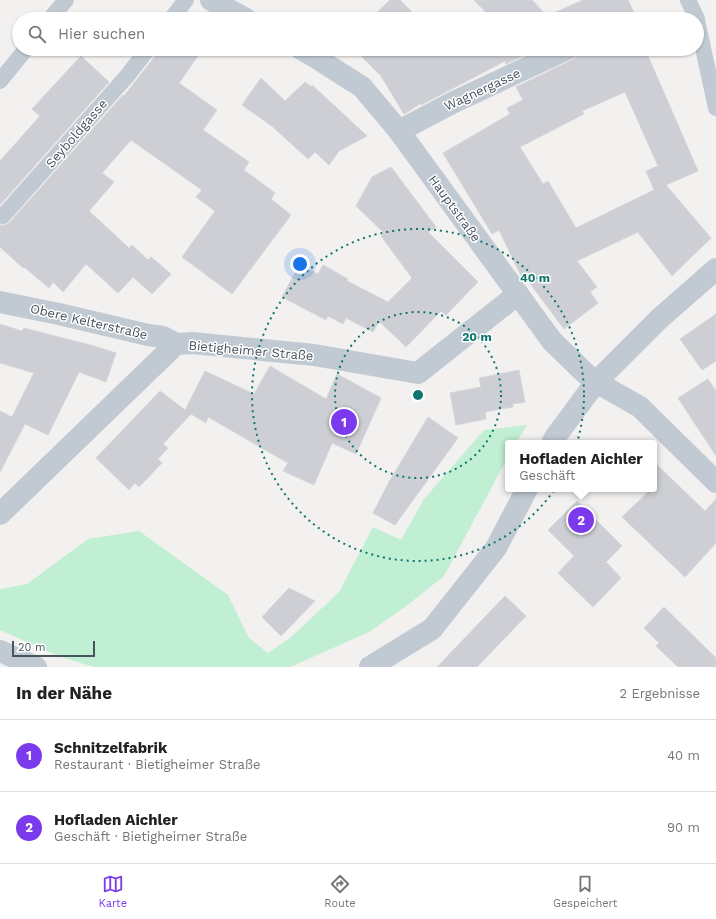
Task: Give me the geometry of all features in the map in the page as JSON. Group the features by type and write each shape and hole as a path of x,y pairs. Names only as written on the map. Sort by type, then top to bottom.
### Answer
{"street":[{"path":"211,0 233,12"},
{"name":"Hauptstraße","path":"313,56 362,87 399,131 552,341 596,382 640,407 716,482"},
{"name":"Wagnergasse","path":"399,131 452,103 552,56"},
{"path":"554,440 596,382 654,324 716,269"},
{"name":"Bietigheimer Straße","path":"0,514 176,344 192,343 314,355 418,373 518,294"},
{"name":"Obere Kelterstraße","path":"0,302 164,338 176,344"},
{"path":"370,667 432,629 496,548 525,492"},
{"path":"0,651 36,667"}],"lane":[{"path":"56,12 66,0"},
{"path":"177,12 186,0"},
{"path":"688,0 694,12"},
{"path":"704,52 716,108"},
{"path":"0,81 20,56"},
{"name":"Seyboldgasse","path":"3,216 127,76 143,56"}],"green space":[{"path":"527,425 518,440 505,440 505,463 444,576 405,607 369,632 290,667 94,667 61,657 0,630 0,588 27,584 88,539 139,531 228,595 249,638 268,653 290,638 339,592 373,527 401,540 424,499 484,430"}],"building":[{"path":"390,0 400,0 412,12 377,12"},
{"path":"474,0 532,0 543,12 485,12"},
{"path":"583,0 628,0 634,12 556,12"},
{"path":"81,56 109,82 0,205 0,161 40,116 32,109"},
{"path":"155,56 198,56 179,83 217,110 203,130 249,162 244,170 275,193 271,199 291,215 232,294 182,257 215,211 196,197 202,190 131,140 102,173 114,182 89,211 129,248 132,245 148,260 151,257 171,274 152,294 133,277 118,293 86,264 63,292 53,282 49,288 24,267 23,268 0,247 0,225 6,225 10,222 123,95 124,96"},
{"path":"361,56 523,56 506,64 505,61 421,105 420,104 404,114 381,76"},
{"path":"577,56 648,56 698,171 666,185 711,238 672,276 638,232 577,261 597,287 590,292 598,303 564,329 525,277 522,278 499,230 492,234 443,153 510,114 507,108 523,100 516,87 572,60","holes":["625,92 658,166 646,171 654,190 576,228 548,181 543,184 520,147 584,114 582,111"]},
{"path":"261,78 285,101 305,82 311,87 312,85 367,136 339,151 329,165 315,152 308,159 273,127 242,105"},
{"path":"391,167 436,227 428,232 478,282 446,315 441,311 406,347 379,321 373,332 346,318 343,324 328,316 326,320 282,297 300,264 318,274 323,265 348,279 347,281 388,302 412,278 381,236 384,233 356,206 372,177"},
{"path":"716,314 716,361 702,370 680,339"},
{"path":"0,324 22,331 24,328 116,353 106,382 79,372 48,435 25,424 0,472 0,411 12,417 34,373 0,363"},
{"path":"270,366 326,399 337,374 381,398 356,454 332,443 314,485 283,471 288,463 208,417 206,423 191,414 163,444 168,448 158,459 162,463 139,487 135,483 129,490 96,458 160,391 185,410 205,371 254,394"},
{"path":"519,370 525,402 513,404 513,407 485,412 486,419 456,425 450,393 481,387 479,378"},
{"path":"708,379 716,391 716,456 678,398"},
{"path":"428,417 458,438 395,525 373,513 389,482"},
{"path":"657,465 705,511 716,499 716,543 685,577 622,517 648,492 657,492"},
{"path":"577,501 622,546 606,562 621,578 593,607 558,573 574,556 548,530"},
{"path":"289,588 315,601 281,636 262,617"},
{"path":"505,596 526,616 477,667 437,667"},
{"path":"664,607 716,658 716,667 678,667 656,646 659,643 644,628"}],"place":[{"name":"Schnitzelfabrik","path":"344,422"},
{"name":"Hofladen Aichler","path":"581,520"}]}
